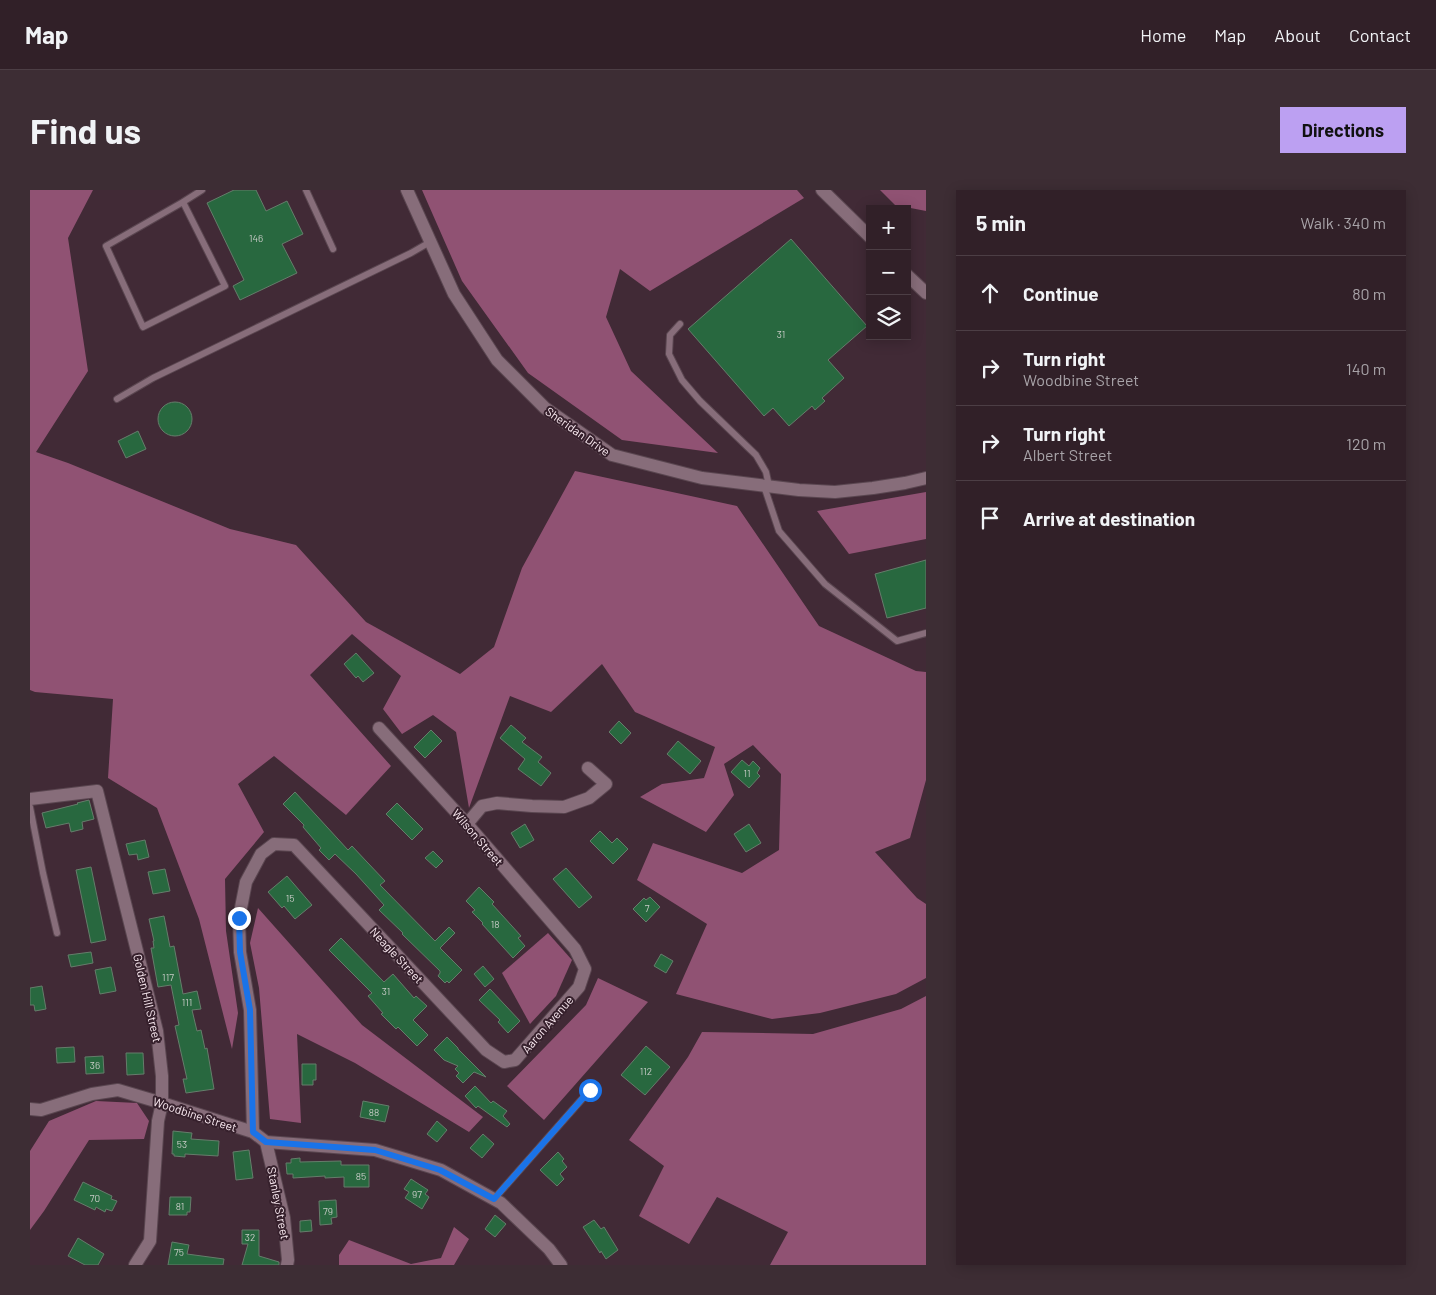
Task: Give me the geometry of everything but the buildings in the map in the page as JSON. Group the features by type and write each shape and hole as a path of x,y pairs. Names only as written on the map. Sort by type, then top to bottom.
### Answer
{"street":[{"name":"Sheridan Drive","path":"406,190 454,294 497,360 545,408 612,455 702,478 799,490 836,492 873,488 926,478"},
{"path":"822,190 866,233"},
{"path":"911,279 926,293"},
{"name":"Wilson Street","path":"379,728 467,824 575,949"},
{"path":"467,824 482,806 497,803 564,807 589,798 606,784 588,768"},
{"name":"Golden Hill Street","path":"30,799 97,790 157,1030 162,1076 162,1103 158,1121 150,1241 135,1265"},
{"name":"Neagle Street","path":"253,1132 250,1010 240,952 239,918 246,882 261,854 274,844 294,845 486,1050 504,1062"},
{"name":"Aaron Avenue","path":"504,1062 515,1060 579,987 585,969 575,949"},
{"name":"Woodbine Street","path":"30,1109 41,1110 92,1094 118,1090 253,1132 266,1142"},
{"path":"266,1142 375,1150 440,1170 501,1203 549,1249 561,1265"},
{"name":"Stanley Street","path":"266,1142 284,1218 287,1265"}],"lane":[{"path":"183,202 224,286 143,327 106,246 202,190"},
{"path":"306,190 333,248"},
{"path":"117,398 430,242"},
{"path":"680,324 670,335 669,354 682,380 700,401 756,455 766,472 766,486 779,531 825,584 897,641 926,634"},
{"path":"30,807 57,933"},
{"path":"494,1199 590,1090"}],"shaded area":[{"path":"30,190 93,190 68,238 88,371 36,452 68,463 230,529 296,545 366,622 460,674 494,647 522,568 575,471 737,506 819,626 916,671 926,672 926,780 910,838 875,852 917,898 926,904 926,978 896,994 820,1013 772,1019 676,994 707,924 637,880 653,843 742,873 779,850 781,774 753,745 724,764 734,795 706,832 640,797 662,784 704,778 715,747 635,712 602,664 551,712 510,696 469,808 456,732 433,715 402,734 383,709 401,676 352,634 310,675 391,766 346,815 274,756 238,784 264,832 225,879 226,931 238,1013 232,1049 199,919 157,808 108,778 113,699 30,690"},
{"path":"422,190 797,190 804,198 650,291 620,269 606,317 631,371 718,453 622,440 528,373 462,281"},
{"path":"880,190 926,190 926,211 911,208 911,205 895,205"},
{"path":"926,492 926,539 849,554 817,511"},
{"path":"258,908 362,1025 483,1117 469,1132 355,1063 297,1034 301,1123 270,1119 259,988 250,943"},
{"path":"548,933 572,960 556,996 530,1024 502,973"},
{"path":"598,978 648,1002 544,1120 507,1086 586,1005"},
{"path":"926,996 926,1265 770,1265 788,1232 717,1197 689,1244 639,1216 664,1166 629,1140 688,1057 702,1032 813,1034 901,1009"},
{"path":"96,1101 137,1103 149,1121 144,1139 89,1140 30,1230 30,1151 49,1121"},
{"path":"454,1227 469,1239 454,1265 339,1265 339,1255 349,1240 411,1264 441,1258"}],"route":[{"path":"239,918 240,952 250,1010 253,1132 266,1142 375,1150 440,1170 494,1199 590,1090"}]}
